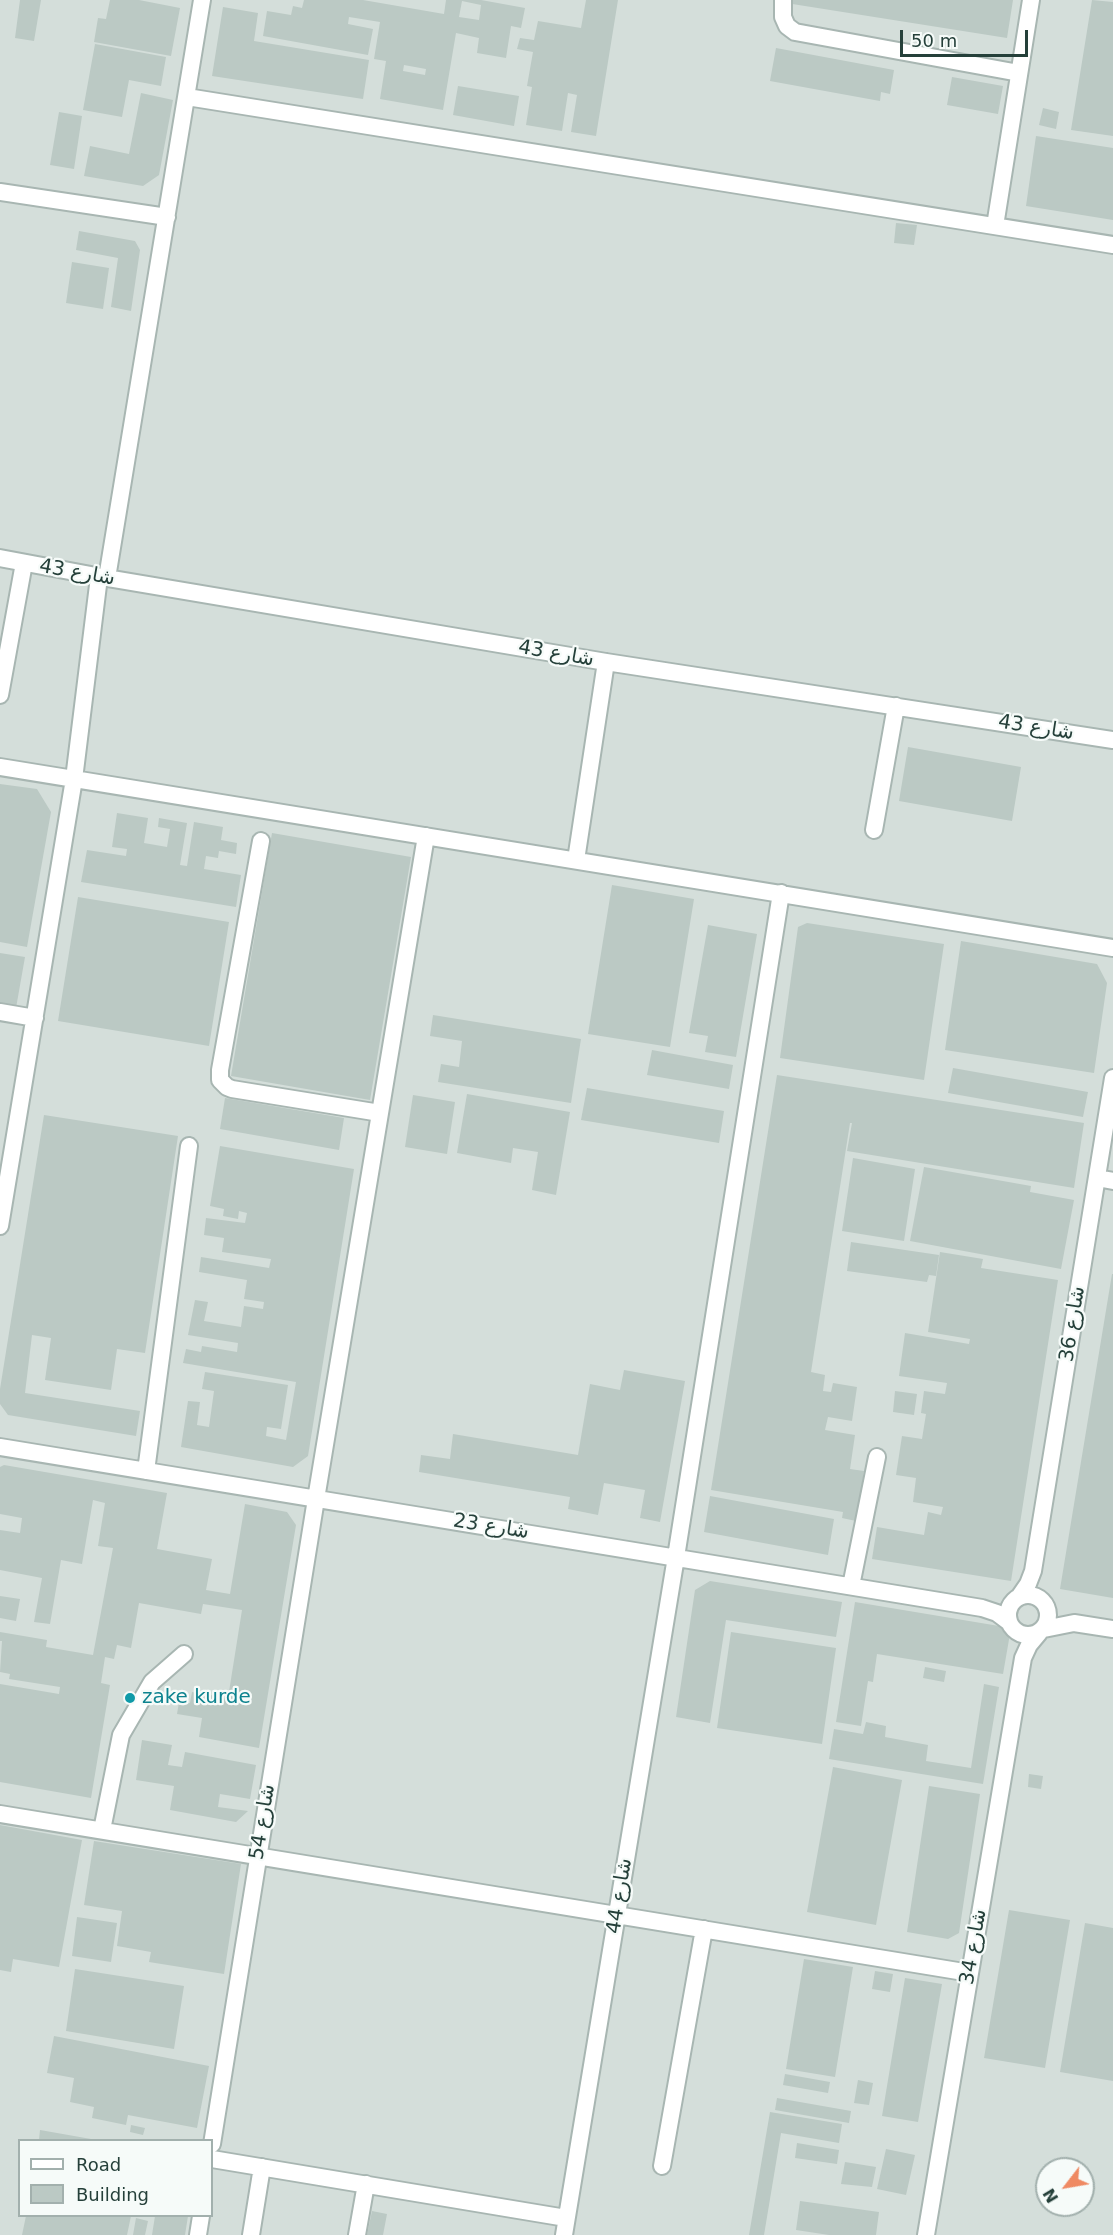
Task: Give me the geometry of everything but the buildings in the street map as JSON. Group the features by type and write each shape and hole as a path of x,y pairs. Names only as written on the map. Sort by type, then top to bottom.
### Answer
{"street":[{"path":"0,1226 74,779 103,578 167,217 202,0"},
{"path":"783,0 783,17 795,32 1019,73"},
{"path":"995,226 1031,0"},
{"path":"187,97 1113,245"},
{"path":"0,192 167,217"},
{"name":"شارع 43","path":"0,558 103,578 606,662 1113,740"},
{"path":"0,695 24,563"},
{"path":"576,860 606,662"},
{"path":"874,830 896,706"},
{"path":"0,767 1113,948"},
{"name":"شارع 54","path":"213,2139 426,836"},
{"path":"261,841 220,1080 232,1089 380,1113"},
{"name":"شارع 44","path":"564,2235 676,1557 781,893"},
{"path":"0,1012 35,1018"},
{"name":"شارع 36","path":"1017,1598 1028,1584 1033,1570 1105,1179 1113,1078"},
{"path":"146,1471 189,1146"},
{"name":"شارع 23","path":"0,1447 982,1608 997,1613 1014,1628"},
{"path":"851,1586 877,1456"},
{"name":"شارع 36","path":"1033,1570 1045,1604"},
{"path":"1074,1623 1032,1595 1017,1598 1008,1611 1014,1628 1032,1635 1074,1623 1113,1629"},
{"name":"شارع 23","path":"982,1608 1017,1598"},
{"path":"1041,1631 1048,1622 1045,1604"},
{"name":"شارع 34","path":"1014,1628 1023,1658"},
{"name":"شارع 34","path":"926,2235 1023,1658 1029,1645 1041,1631"},
{"path":"102,1830 121,1735 152,1682 184,1654"},
{"path":"0,1814 970,1973"},
{"path":"662,2166 704,1929"},
{"path":"213,2158 566,2218"},
{"path":"251,2235 262,2167"},
{"path":"357,2235 366,2184"},
{"path":"198,2235 201,2217"}],"shaded area":[{"path":"0,0 1113,0 1113,2235 0,2235"}],"place":[{"name":"zake kurde","path":"130,1698"}]}
